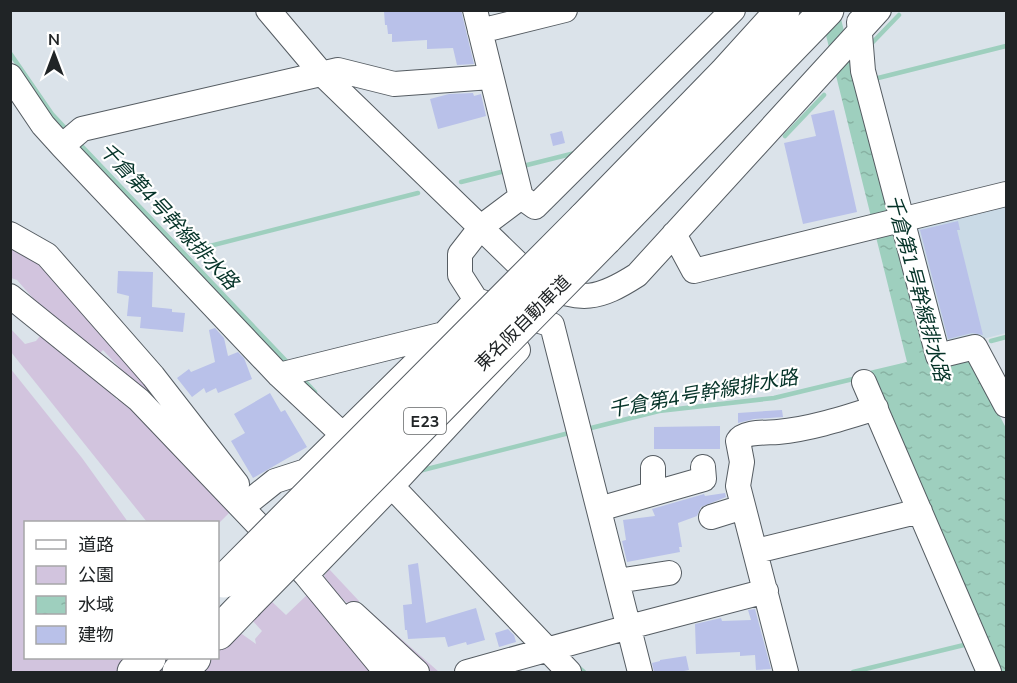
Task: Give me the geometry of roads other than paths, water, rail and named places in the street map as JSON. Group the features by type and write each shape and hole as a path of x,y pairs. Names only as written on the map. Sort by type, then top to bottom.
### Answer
{"highway":[{"name":"東名阪自動車道","path":"219,632 594,229 725,74 783,10"},
{"name":"東名阪自動車道","path":"219,587 819,18"},
{"path":"134,672 147,659"},
{"path":"179,672 192,659"}],"street":[{"path":"268,10 322,74 539,284 560,293 582,297 617,288 637,275 828,66 856,26 879,10"},
{"path":"565,10 477,21 521,197 535,207 733,10"},
{"path":"856,26 863,71 938,356 975,347 1006,405"},
{"path":"69,140 82,129 338,70 394,84 491,77"},
{"path":"10,76 43,125 69,140 290,372 342,434 569,672"},
{"path":"674,234 694,271 1006,194"},
{"path":"521,197 482,227 460,254 460,274 476,300 552,325 640,672"},
{"path":"10,234 47,255 153,376 246,504 386,672"},
{"path":"10,296 139,400 246,504"},
{"path":"246,504 275,481 306,471 476,300"},
{"path":"306,575 392,486 543,322"},
{"path":"290,372 444,334"},
{"path":"864,382 989,672"},
{"path":"786,672 738,486 742,462 738,441 740,438 786,431 876,408"},
{"path":"599,509 704,478 703,467"},
{"path":"653,468 653,493"},
{"path":"711,517 743,507"},
{"path":"756,551 920,511"},
{"path":"617,581 669,573"},
{"path":"306,575 335,597 417,672"},
{"path":"467,672 766,591"}],"water":[{"path":"820,11 839,11 919,330 968,354 1006,428 1006,672 1001,672 869,371 907,362"}],"waterway":[{"path":"872,43 899,15"},
{"path":"874,79 1006,46"},
{"name":"千倉第4号幹線排水路","path":"10,53 52,114 67,130"},
{"path":"785,136 824,95"},
{"name":"千倉第4号幹線排水路","path":"77,141 290,365"},
{"path":"523,166 575,153"},
{"path":"461,182 505,171"},
{"path":"190,251 418,193"},
{"path":"991,341 1006,337"},
{"name":"千倉第4号幹線排水路","path":"302,378 315,392"},
{"name":"千倉第4号幹線排水路","path":"587,429 659,411 774,398 853,379"},
{"name":"千倉第4号幹線排水路","path":"419,471 573,432"},
{"path":"853,672 968,644"},
{"path":"577,666 584,672"}],"water label":[{"name":"千倉第1号幹線排水路","path":"918,288"}]}
